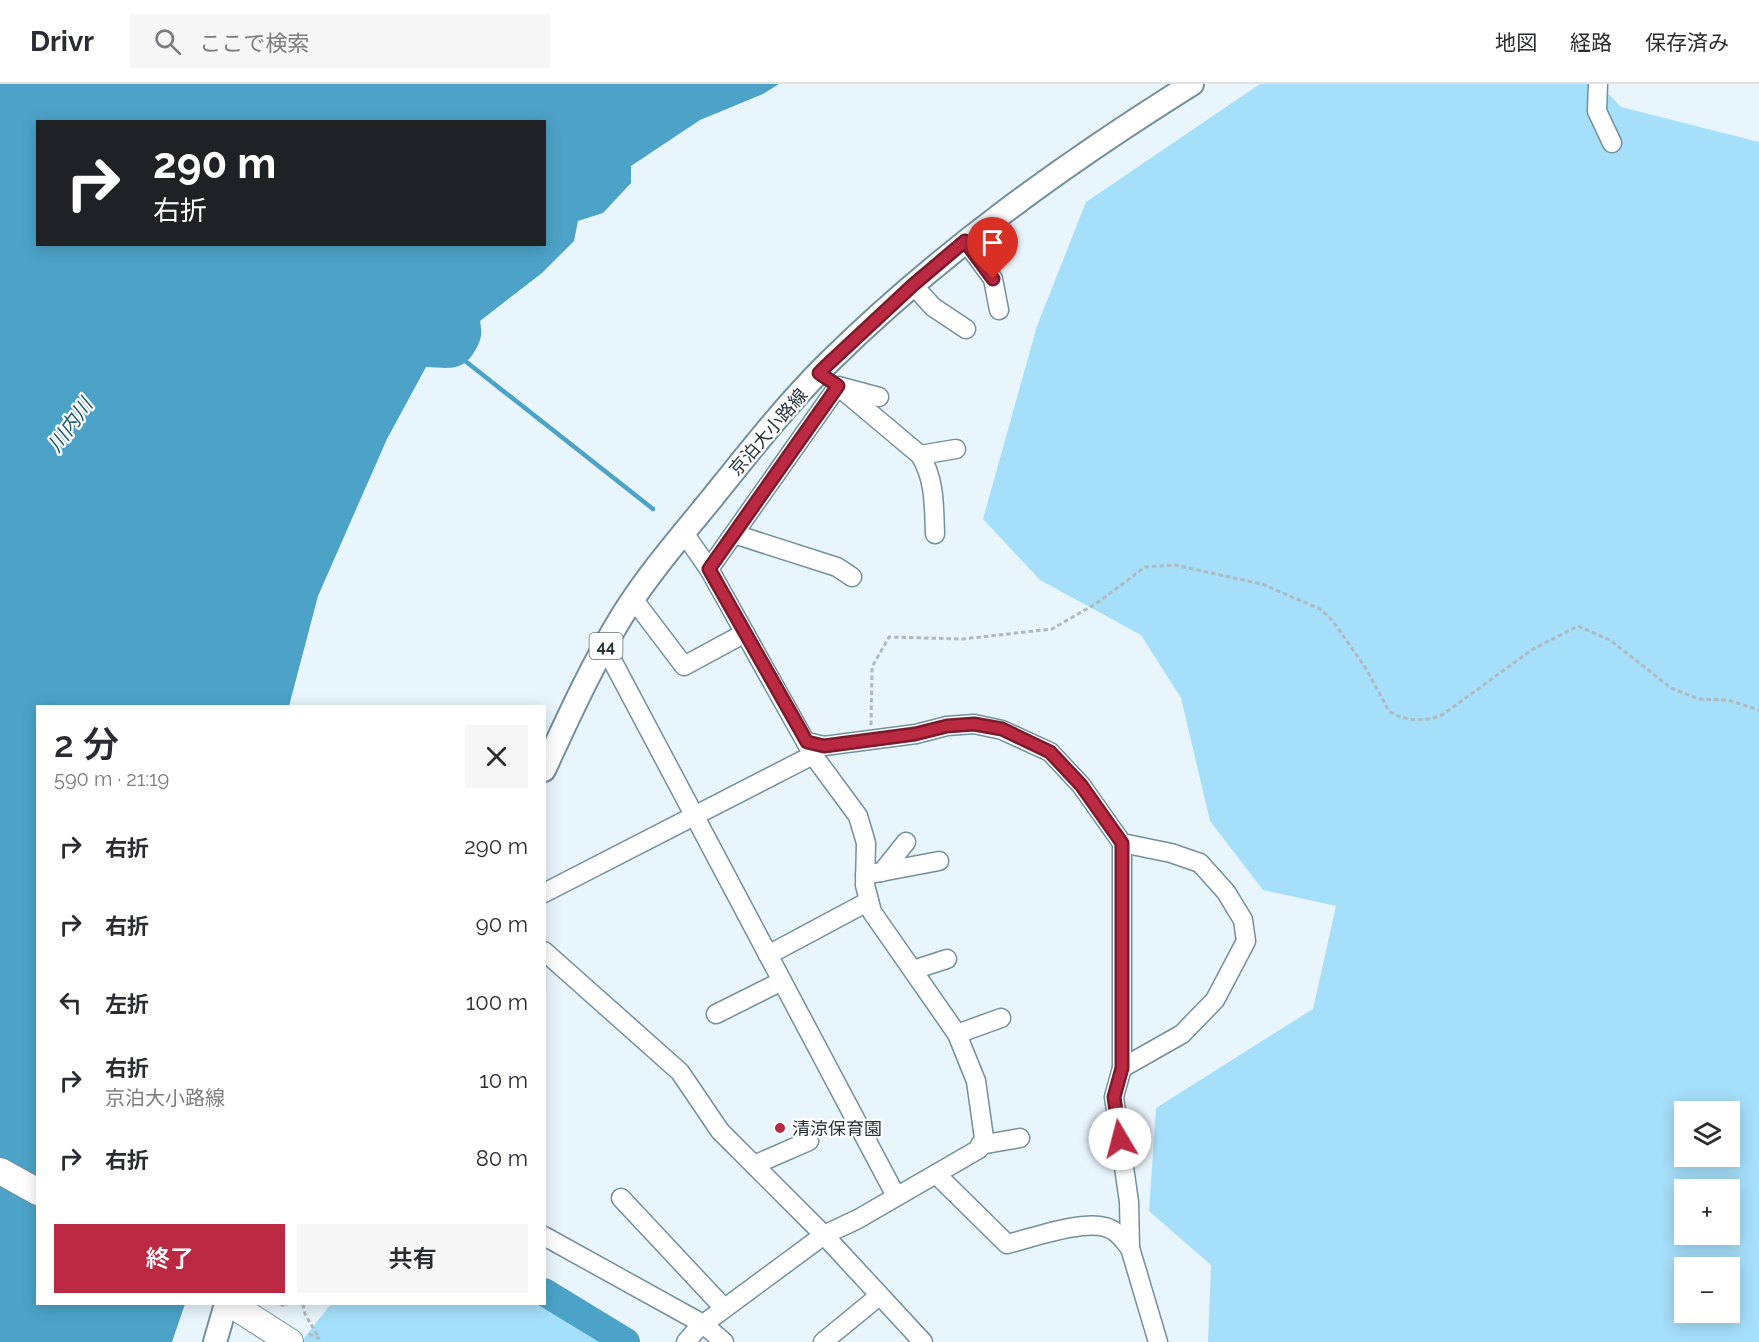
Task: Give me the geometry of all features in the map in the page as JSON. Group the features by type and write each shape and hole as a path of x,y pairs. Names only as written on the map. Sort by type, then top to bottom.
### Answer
{"highway":[{"path":"0,1171 36,1191"},
{"path":"230,1305 290,1342"}],"main road":[{"name":"京泊大小路線","path":"546,767 578,697 634,600 684,532 747,455 819,373 913,285 965,241 1094,145 1192,84"},
{"path":"215,1342 228,1305"}],"street":[{"path":"1598,84 1597,111 1612,143"},
{"path":"965,241 993,279 999,310"},
{"path":"913,285 933,307 966,329"},
{"path":"819,373 838,386 920,455 927,466 933,493 935,534"},
{"path":"838,386 879,397"},
{"path":"709,569 838,386"},
{"path":"920,455 956,449"},
{"path":"684,532 709,569 810,748 858,816 874,874 869,901 872,912 957,1034 976,1082 984,1138 979,1149 824,1234 724,1308 696,1332"},
{"path":"734,534 837,567 852,577"},
{"path":"634,600 684,666 745,633"},
{"path":"605,647 896,1196"},
{"path":"546,892 695,816 810,748 915,734 947,726 974,724 1002,729 1050,752 1081,785 1122,843 1122,1068 1114,1097 1130,1202 1130,1248 1158,1342"},
{"path":"874,874 906,842"},
{"path":"1122,843 1171,853 1200,863 1226,892 1243,920 1246,941 1215,1000 1182,1035 1122,1068"},
{"path":"874,874 939,861"},
{"path":"768,955 869,901"},
{"path":"546,953 680,1072 720,1131 824,1234 923,1342"},
{"path":"913,970 947,959"},
{"path":"716,1014 782,981"},
{"path":"957,1034 1001,1018"},
{"path":"980,1145 1020,1138"},
{"path":"754,1165 809,1141"},
{"path":"936,1174 1007,1244 1090,1225 1106,1227 1116,1232 1130,1248"},
{"path":"621,1198 724,1308"},
{"path":"546,1237 696,1332 724,1342"},
{"path":"823,1342 879,1296"}],"path":[{"path":"871,740 872,667 889,637 900,635 963,639 1052,630 1097,603 1145,567 1175,565 1262,584 1320,609 1332,620 1365,667 1389,711 1414,721 1429,720 1442,715 1533,649 1578,626 1610,640 1671,688 1699,699 1728,700 1759,710"},
{"path":"303,1305 305,1314 320,1339"}],"shaded area":[{"path":"1260,84 1599,84 1621,107 1759,142 1759,1342 1208,1342 1211,1265 1149,1211 1156,1108 1313,1009 1336,906 1263,890 1210,821 1181,698 1141,635 1040,580 983,519 1037,326 1086,202"},
{"path":"546,1302 617,1342 301,1342 330,1305 546,1305"}],"water":[{"name":"川内川","path":"0,84 779,84 763,94 700,120 631,166 631,183 603,213 578,221 574,241 542,273 480,321 479,342 466,362 455,367 426,367 387,439 318,596 289,705 36,705 36,1305 185,1305 172,1342 0,1342"}],"waterway":[{"path":"464,360 653,509"},
{"path":"546,1293 626,1342"}],"place":[{"name":"清涼保育園","path":"780,1128"}],"route":[{"path":"993,279 965,241 913,285 819,373 838,386 709,569 807,742 824,746 915,734 947,726 974,724 1002,729 1050,752 1081,785 1122,843 1122,1068 1114,1097 1120,1139"}]}
